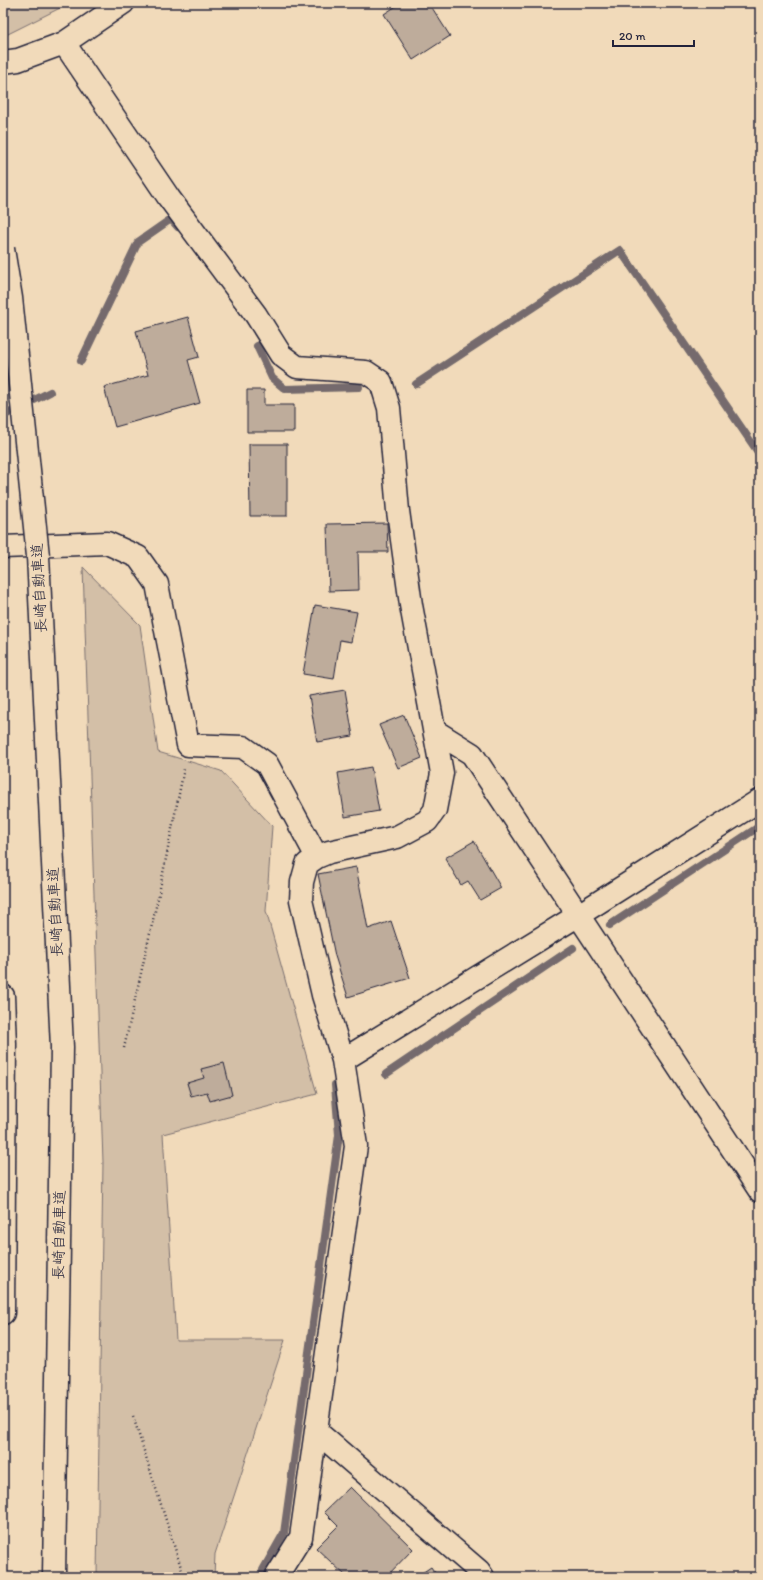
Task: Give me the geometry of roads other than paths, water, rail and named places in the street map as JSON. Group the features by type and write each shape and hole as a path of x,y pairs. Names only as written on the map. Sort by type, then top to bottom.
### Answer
{"main road":[{"path":"3,62 18,60 64,44 123,3"},
{"path":"64,44 170,198 256,315 281,355 297,368 366,372 381,382 389,408 398,511 411,605 442,772 435,810 427,820 397,837 329,852 317,857 307,864 302,882 301,900 323,995 343,1060 356,1146 302,1537 276,1577"},
{"name":"長崎自動車道","path":"3,249 12,306 38,556 62,1047 54,1577"},
{"path":"3,547 106,543 138,557 157,584 188,745 243,747 268,764 317,857"},
{"path":"435,731 472,754 760,1192"},
{"path":"343,1060 578,916 760,800"},
{"path":"3,996 5,1044 3,1312"},
{"path":"316,1431 479,1571 483,1577"}],"waterway":[{"path":"81,361 138,242 171,219 178,227"},
{"path":"416,384 620,250 760,455"},
{"path":"257,346 272,378 285,389 359,387"},
{"path":"3,416 50,392"},
{"path":"610,925 760,826"},
{"path":"386,1074 573,948"},
{"path":"262,1577 263,1570 284,1533 339,1135 335,1085"}]}
